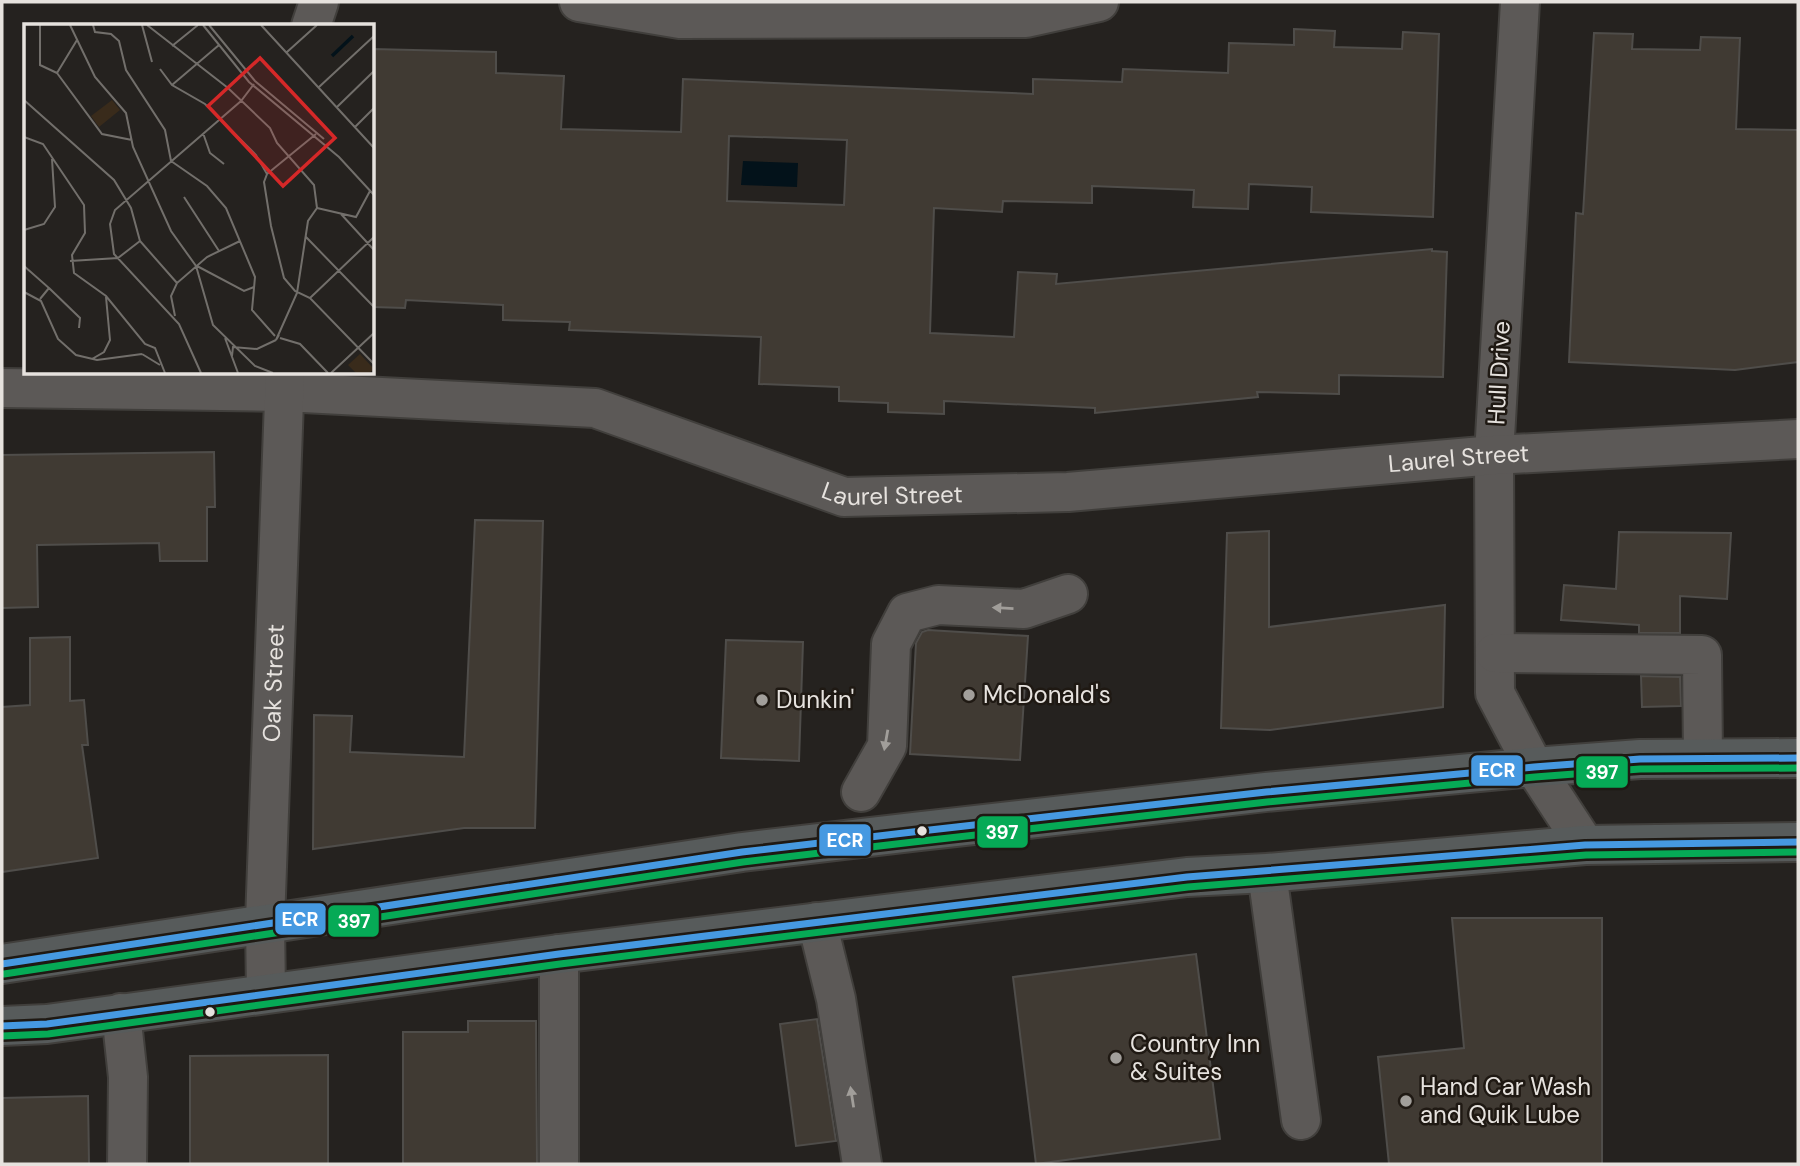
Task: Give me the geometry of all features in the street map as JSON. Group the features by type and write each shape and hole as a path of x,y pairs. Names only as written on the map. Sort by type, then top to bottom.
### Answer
{"main road":[{"path":"2,964 265,922 742,852 1113,808 1534,767 1703,758 1798,758"},
{"path":"2,1027 559,954 1186,877 1267,873 1585,845 1798,842"}],"street":[{"path":"312,24 319,2"},
{"path":"579,2 680,19 1026,18 1099,2"},
{"name":"Hull Drive","path":"1520,2 1494,455 1495,693 1534,767 1585,845"},
{"name":"Laurel Street","path":"2,388 284,382 595,408 844,497 1068,492 1494,455 1798,439"},
{"name":"Oak Street","path":"266,993 265,922 284,382"},
{"path":"861,792 887,746 891,644 907,613 938,605 1024,609 1068,594"},
{"path":"1495,653 1702,655 1703,758"},
{"path":"1267,873 1301,1120"},
{"path":"817,922 836,999 862,1164"},
{"path":"559,954 559,1164"},
{"path":"121,1013 128,1077 127,1164"}],"shaded area":[{"path":"743,161 798,163 797,187 741,185"}],"building":[{"path":"1294,29 1335,31 1334,47 1402,49 1403,32 1439,34 1433,217 1311,212 1312,187 1249,184 1248,209 1193,207 1194,190 1092,186 1092,203 1003,201 1002,212 934,208 930,333 1014,337 1018,272 1057,274 1056,284 1432,249 1447,252 1443,377 1339,375 1339,394 1257,392 1258,397 1095,413 1095,408 944,401 944,414 888,412 888,403 839,401 839,387 759,384 761,337 569,330 570,322 503,320 503,305 406,300 405,308 374,307 374,49 496,52 496,73 564,76 561,129 681,132 683,79 1033,94 1033,79 1122,82 1123,69 1228,73 1229,43 1294,45","holes":["729,136 847,140 844,205 727,201"]},
{"path":"1594,33 1633,34 1632,49 1700,50 1701,37 1740,38 1736,129 1798,130 1798,362 1735,370 1569,362 1576,213 1583,214"},
{"path":"214,452 215,507 207,507 207,561 160,561 159,543 37,545 38,607 2,608 2,455"},
{"path":"475,520 543,521 535,828 464,828 313,849 314,715 352,716 350,752 464,757"},
{"path":"1269,531 1269,627 1445,605 1443,707 1270,730 1221,728 1227,533"},
{"path":"1619,532 1731,533 1727,599 1680,596 1680,633 1639,633 1639,625 1561,620 1564,585 1616,589"},
{"name":"McDonald's","path":"928,630 1028,636 1020,760 910,754 916,643 922,632"},
{"path":"70,637 70,701 84,700 88,745 82,745 98,858 2,872 2,707 30,705 30,638"},
{"name":"Dunkin'","path":"726,640 803,642 799,761 721,758"},
{"path":"1641,676 1680,677 1681,706 1642,707"},
{"path":"1452,918 1602,918 1602,1164 1389,1164 1378,1057 1464,1048"},
{"name":"Country Inn & Suites","path":"1196,954 1220,1139 1036,1164 1013,977"},
{"path":"817,1019 836,1141 796,1146 780,1024"},
{"path":"468,1021 536,1021 537,1164 403,1164 403,1032 468,1032"},
{"path":"328,1055 328,1164 190,1164 190,1056"},
{"path":"88,1096 89,1164 2,1164 2,1098"}],"transit line":[{"name":"ECR","path":"2,964 742,852 921,831 1266,792 1534,767 1640,759 1798,758"},
{"name":"397","path":"4,974 743,862 922,841 1267,802 1535,777 1640,769 1798,768"},
{"name":"ECR","path":"2,1026 47,1024 559,954 1187,877 1585,845 1798,842"},
{"name":"397","path":"2,1036 48,1034 560,964 1188,887 1586,855 1798,852"}],"place":[{"name":"McDonald's","path":"969,695"},
{"name":"Dunkin'","path":"762,700"},
{"name":"Country Inn & Suites","path":"1116,1058"},
{"name":"Hand Car Wash and Quik Lube","path":"1406,1101"}]}
